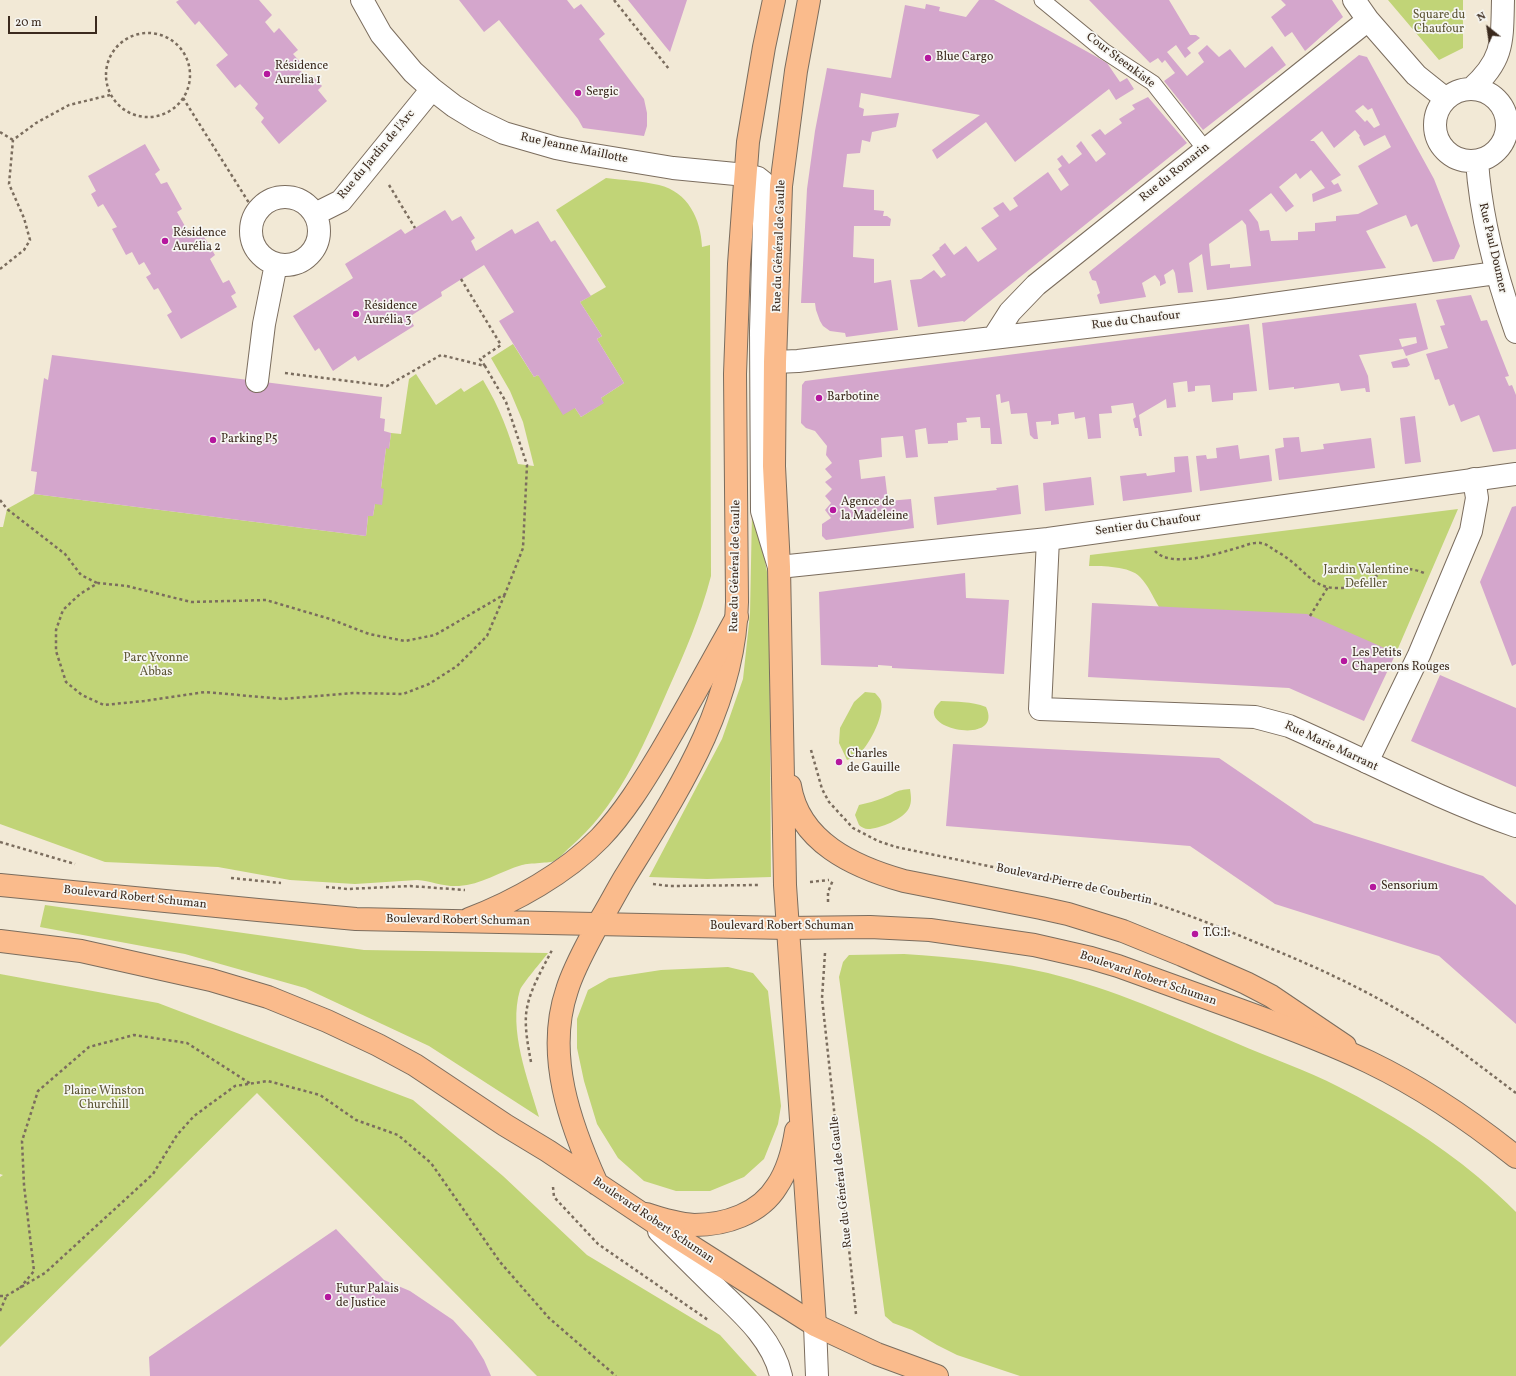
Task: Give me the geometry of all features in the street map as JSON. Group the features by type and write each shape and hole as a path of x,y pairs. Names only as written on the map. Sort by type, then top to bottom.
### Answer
{"main road":[{"name":"Rue du Général de Gaulle","path":"597,1184 581,1149 569,1114 564,1092 560,1063 559,1036 561,1011 567,989 578,962 625,877 676,793 704,739 720,698 735,639 737,617 736,338 739,264 748,142 764,47 774,0"},
{"name":"Rue du Général de Gaulle","path":"800,1104 785,885 779,567 774,466 775,362 781,186 796,71 809,0"},
{"path":"461,922 503,904 546,880 576,859 600,838 630,801 644,779 677,724 737,617"},
{"path":"783,747 790,789 794,804 800,817 818,838 832,850 849,861 883,875 904,881 1011,901 1068,914 1123,931 1246,983 1295,1012 1370,1062"},
{"name":"Boulevard Robert Schuman","path":"0,885 356,919 787,928 870,927 930,930 1063,951 1118,966 1301,1032 1370,1062 1437,1102 1491,1138 1516,1157"},
{"name":"Boulevard Robert Schuman","path":"0,941 81,951 211,980 268,997 327,1021 378,1045 415,1065 688,1245 815,1325"},
{"path":"641,1213 669,1221 694,1225 709,1224 739,1217 749,1213 761,1205 777,1187 789,1160 793,1147 800,1104"},
{"path":"800,1104 815,1325 859,1347 937,1376"}],"street":[{"name":"Rue Jeanne Maillotte","path":"362,0 381,34 413,72 432,90 477,120 504,133 556,148 673,168 746,175"},
{"path":"1354,0 1368,20 1416,75 1446,99"},
{"path":"1471,89 1487,74 1498,56 1502,31 1503,0"},
{"name":"Rue du Romarin","path":"994,337 1010,312 1027,293 1368,20"},
{"path":"1471,89 1486,92 1499,101 1506,115 1510,141 1484,159 1477,161 1460,160 1452,156 1438,141 1435,129 1435,121 1441,105 1446,99 1454,93 1471,89"},
{"name":"Rue du Jardin de l'Arc","path":"315,214 341,200 432,90"},
{"name":"Rue Paul Doumer","path":"1477,161 1478,185 1484,225 1496,273 1516,332"},
{"name":"Rue du Général de Gaulle","path":"746,175 758,178 765,188 761,331 762,510 779,567"},
{"path":"288,197 299,200 309,206 315,214 319,225 319,237 316,248 308,257 299,263 287,266 266,260 258,252 252,242 252,220 266,202 277,198 288,197"},
{"path":"257,376 264,324 276,264"},
{"name":"Rue du Chaufour","path":"775,362 798,361 1230,310 1496,273"},
{"name":"Sentier du Chaufour","path":"779,567 1048,539 1516,474"},
{"path":"1367,762 1419,656 1471,531 1477,498 1474,479"},
{"name":"Rue Marie Marrant","path":"1048,539 1040,709 1254,717 1289,726 1438,794 1516,826"},
{"path":"641,1213 753,1325 771,1350 782,1376"},
{"path":"815,1325 817,1376"}],"lane":[{"name":"Cour Steenkiste","path":"1042,0 1104,51 1153,83 1206,149"}],"path":[{"path":"614,0 669,69"},
{"path":"145,33 159,34 172,40 182,50 188,62 190,76 188,90 183,98 170,112 157,117 143,118 130,114 118,106 110,95 106,81 106,68 111,54 120,44 132,36 145,33"},
{"path":"0,269 24,250 30,240 24,218 9,184 13,140 36,123 69,105 110,95"},
{"path":"183,98 256,214"},
{"path":"0,132 13,140"},
{"path":"374,160 415,228"},
{"path":"98,583 80,594 64,610 56,630 56,651 66,682 82,695 104,705 205,692 283,699 353,694 403,694 429,684 457,666 487,636 523,548 527,465 506,402 480,359 501,345 461,279"},
{"path":"257,376 387,386 441,355 485,366"},
{"path":"0,500 7,509 65,554 81,575 98,583 127,586 191,602 266,600 330,619 369,634 405,641 434,635 505,594"},
{"path":"1133,527 1159,555 1178,560 1216,554 1254,543 1267,544 1287,558 1305,575 1315,582 1328,587 1353,587 1386,571 1403,568 1450,582"},
{"path":"1310,616 1328,587"},
{"name":"Boulevard Pierre de Coubertin","path":"853,828 878,841 896,847 1124,894 1182,912 1320,969 1361,990 1420,1023 1470,1058 1516,1094"},
{"path":"0,842 79,865"},
{"path":"625,877 649,884 669,886 785,885 834,880"},
{"path":"223,878 284,884"},
{"path":"319,887 348,888 410,886 467,890"},
{"name":"Rue du Général de Gaulle","path":"822,989 859,1347"},
{"path":"16,1291 34,1271 24,1185 22,1141 38,1091 89,1047 134,1035 187,1043 250,1084"},
{"path":"0,1296 6,1296 16,1291 45,1273 153,1174 177,1135 194,1116 235,1086 268,1081 320,1095 356,1120 398,1135 431,1163 500,1262 549,1318 616,1376"},
{"path":"0,1311 6,1296"}],"green space":[{"name":"Square du Chaufour","path":"1388,0 1463,0 1463,48 1439,60"},
{"name":"Parc Yvonne Abbas","path":"606,178 659,185 678,194 685,200 696,217 702,247 710,245 711,576 697,621 686,649 638,756 601,815 585,833 554,861 522,865 475,883 453,886 417,880 355,884 290,880 218,867 105,862 0,824 0,527 3,527 7,509 34,494 366,536 368,516 373,516 375,504 381,488 386,448 389,448 391,433 401,434 409,379 416,374 436,405 461,388 464,392 483,380 504,421 518,464 534,466 523,422 510,391 491,358 513,344 534,377 538,375 575,408 581,417 603,403 601,398 624,383 597,339 602,336 580,302 606,287 556,210"},
{"name":"Jardin Valentine Defeller","path":"1458,509 1396,653 1159,607 1146,584 1135,573 1116,567 1089,566 1090,555"},
{"path":"756,511 769,583 771,877 707,879 649,877 722,739 743,679 750,614 752,513"},
{"path":"865,692 875,693 881,701 882,707 878,723 866,747 861,753 856,757 847,760 839,743 840,728 854,702"},
{"path":"941,701 969,703 986,707 988,718 985,725 977,729 967,730 946,726 938,721 934,714 935,709"},
{"path":"910,789 910,806 902,816 891,823 873,829 866,829 859,825 855,815 859,805 880,799 898,791"},
{"path":"45,905 364,950 548,953 520,990 516,1021 525,1071 539,1117 429,1046 305,988 185,954 40,927"},
{"path":"904,954 977,960 1030,969 1120,995 1326,1081 1411,1128 1462,1164 1516,1212 1516,1376 1020,1376 957,1355 912,1330 893,1323 885,1316 839,977 843,962 849,955"},
{"path":"728,967 753,973 768,991 781,1106 778,1124 764,1159 744,1177 710,1191 676,1191 644,1181 618,1158 597,1124 584,1081 577,1048 577,1019 588,990 609,978 661,970"},
{"name":"Plaine Winston Churchill","path":"0,974 158,1003 413,1100 503,1176 587,1255 720,1335 757,1376 537,1376 257,1093 0,1347 0,1177 3,1175 0,1174"}],"building":[{"name":"Résidence Aurelia 1","path":"179,0 259,0 272,15 265,22 274,33 279,28 298,50 293,54 303,65 299,69 308,79 312,75 322,86 318,90 327,101 279,144 261,122 264,118 255,108 258,104 240,84 235,88 216,65 228,55 199,21 195,25 176,2"},
{"path":"459,0 567,0 574,9 581,4 605,34 599,39 644,99 647,113 647,126 644,136 583,128 578,119 499,20 484,32"},
{"path":"628,0 687,0 670,52 665,46"},
{"path":"979,0 994,0 1095,56 1107,63 1120,82 1127,78 1134,89 1116,100 1109,89 1015,162 986,122 937,159 932,150 980,115 861,93 859,107 864,109 863,116 899,113 896,127 872,132 870,142 862,140 860,153 847,154 843,187 874,190 874,210 884,211 883,216 887,216 891,219 890,226 854,226 853,257 874,259 874,283 891,280 898,330 846,337 845,333 830,331 823,326 820,321 815,303 801,303 807,189 815,131 827,68 891,78 905,5 925,9 926,4 940,7 939,11 966,17"},
{"path":"1089,0 1169,0 1190,35 1196,35 1200,38 1187,48 1191,53 1185,58 1176,45 1167,52 1187,76 1204,62 1198,53 1207,45 1219,57 1230,49 1245,68 1272,46 1286,65 1203,130 1164,81 1175,73 1165,60 1162,63 1158,58 1150,63"},
{"path":"1281,0 1332,0 1343,17 1305,51 1292,32 1285,37 1271,17 1286,5"},
{"path":"1359,55 1367,57 1434,179 1460,246 1454,259 1433,262 1417,224 1411,227 1406,215 1366,231 1386,268 1207,290 1202,254 1189,263 1193,292 1178,293 1173,269 1164,275 1166,283 1160,286 1160,282 1155,275 1142,283 1146,297 1100,304 1097,295 1100,293 1096,281 1092,280 1089,272","holes":["1363,105 1368,110 1372,108 1380,125 1374,128 1367,120 1365,122 1355,111","1355,130 1360,136 1359,137 1364,146 1385,135 1391,147 1358,166 1378,204 1358,214 1336,216 1336,221 1315,223 1315,231 1298,232 1298,240 1271,241 1269,230 1260,231 1258,222 1249,210 1271,193 1286,212 1294,206 1279,187 1296,173 1300,179 1311,170 1325,188 1312,194 1313,202 1342,191 1338,183 1334,185 1331,181 1341,175 1314,141 1310,141 1322,131 1334,148","1242,220 1246,225 1251,266 1230,268 1230,264 1211,266 1209,244"]},
{"path":"1148,97 1187,143 964,322 918,327 910,280 921,279 934,270 941,278 946,275 932,255 940,249 939,248 945,243 954,255 966,246 978,262 997,249 981,228 999,216 993,208 1003,202 1010,211 1018,206 1013,198 1048,172 1061,191 1069,185 1058,169 1062,166 1057,159 1062,155 1069,164 1082,154 1076,146 1081,141 1096,162 1106,154 1091,135 1100,129 1105,135 1122,123 1119,119 1135,109 1132,105"},
{"name":"Résidence Aurélia 2","path":"145,144 160,170 155,174 161,184 167,182 182,209 177,212 190,235 200,230 215,255 210,259 223,283 229,280 236,293 231,296 237,307 181,339 167,315 172,312 158,288 154,290 146,277 151,274 144,262 139,265 132,252 126,255 112,229 117,227 103,204 98,207 91,194 96,191 88,176"},
{"name":"Résidence Aurélia 3","path":"445,210 452,221 461,216 475,238 471,241 476,251 512,229 515,234 538,221 551,242 555,240 591,296 580,302 602,336 597,339 624,383 601,398 604,403 581,417 575,408 563,415 538,375 534,377 499,321 514,312 484,265 441,292 442,296 409,317 414,326 358,361 355,356 333,371 319,348 315,351 293,316 353,278 345,264 401,229 405,234"},
{"path":"1471,295 1481,321 1487,320 1509,376 1505,377 1509,386 1512,385 1516,395 1516,449 1493,452 1479,415 1461,422 1454,404 1449,406 1439,379 1435,380 1426,354 1448,348 1440,326 1445,325 1436,300"},
{"path":"1416,303 1428,349 1406,356 1403,349 1359,355 1368,376 1370,392 1366,392 1365,388 1341,391 1339,383 1294,389 1294,387 1269,390 1262,323","holes":["1416,337 1417,343 1402,347 1399,339"]},
{"path":"1249,324 1257,391 1233,393 1233,400 1212,402 1210,385 1195,386 1195,391 1188,392 1187,381 1173,383 1176,407 1167,408 1166,399 1139,415 1142,436 1139,436 1138,428 1135,428 1133,419 1136,417 1133,403 1111,406 1112,413 1099,414 1101,438 1088,439 1085,417 1075,419 1074,412 1058,414 1059,424 1051,425 1051,421 1036,422 1038,439 1034,439 1030,435 1027,413 1011,414 1009,401 1001,403 1000,394 996,395 1002,444 991,444 990,428 981,428 980,417 966,418 967,422 957,423 958,440 948,441 948,443 928,444 926,428 915,430 918,457 906,458 903,436 881,438 882,457 859,460 861,479 885,476 888,501 911,499 914,528 826,540 822,536 822,524 831,518 825,510 831,503 825,496 832,489 825,482 832,477 825,469 832,463 826,455 827,446 815,431 806,428 801,423 802,385 805,381"},
{"name":"Parking P5","path":"52,355 382,397 380,418 385,419 384,431 391,433 389,449 386,448 381,488 384,489 382,505 375,504 373,516 368,516 366,536 34,494 37,472 31,471 44,378 48,380"},
{"path":"1407,358 1410,365 1407,367 1393,368 1391,362"},
{"path":"1415,416 1421,462 1405,464 1400,418"},
{"path":"1299,437 1301,452 1324,449 1323,444 1371,438 1375,468 1279,480 1275,449 1284,447 1283,438"},
{"path":"1238,445 1240,459 1269,455 1272,481 1200,491 1196,456 1206,455 1207,459 1217,458 1216,448"},
{"path":"1188,456 1192,492 1123,501 1120,476 1146,473 1147,476 1175,472 1174,457"},
{"path":"1091,477 1094,505 1045,511 1043,483"},
{"path":"1018,485 1021,514 937,525 934,497 997,490 996,488"},
{"path":"1516,506 1516,664 1512,666 1480,582 1512,507"},
{"path":"965,573 966,598 1009,600 1004,674 892,668 892,666 878,665 878,667 821,665 819,592"},
{"path":"1092,603 1307,614 1396,653 1364,721 1289,688 1088,677"},
{"path":"1440,675 1516,708 1516,787 1411,741"},
{"name":"Sensorium","path":"953,744 1219,758 1314,823 1483,876 1516,905 1516,1024 1439,956 1275,904 1190,846 946,826"},
{"name":"Futur Palais de Justice","path":"336,1229 384,1280 410,1291 453,1320 472,1341 484,1360 491,1376 150,1376 149,1357"}],"place":[{"name":"Blue Cargo","path":"928,58"},
{"name":"Résidence Aurelia 1","path":"267,74"},
{"name":"Sergic","path":"578,93"},
{"name":"Résidence Aurélia 2","path":"165,241"},
{"name":"Résidence Aurélia 3","path":"356,314"},
{"name":"Barbotine","path":"819,398"},
{"name":"Parking P5","path":"213,440"},
{"name":"Agence de la Madeleine","path":"833,510"},
{"name":"Les Petits Chaperons Rouges","path":"1344,661"},
{"name":"Charles de Gauille","path":"839,762"},
{"name":"Sensorium","path":"1373,887"},
{"name":"T.G.I.","path":"1195,934"},
{"name":"Futur Palais de Justice","path":"328,1297"}]}
